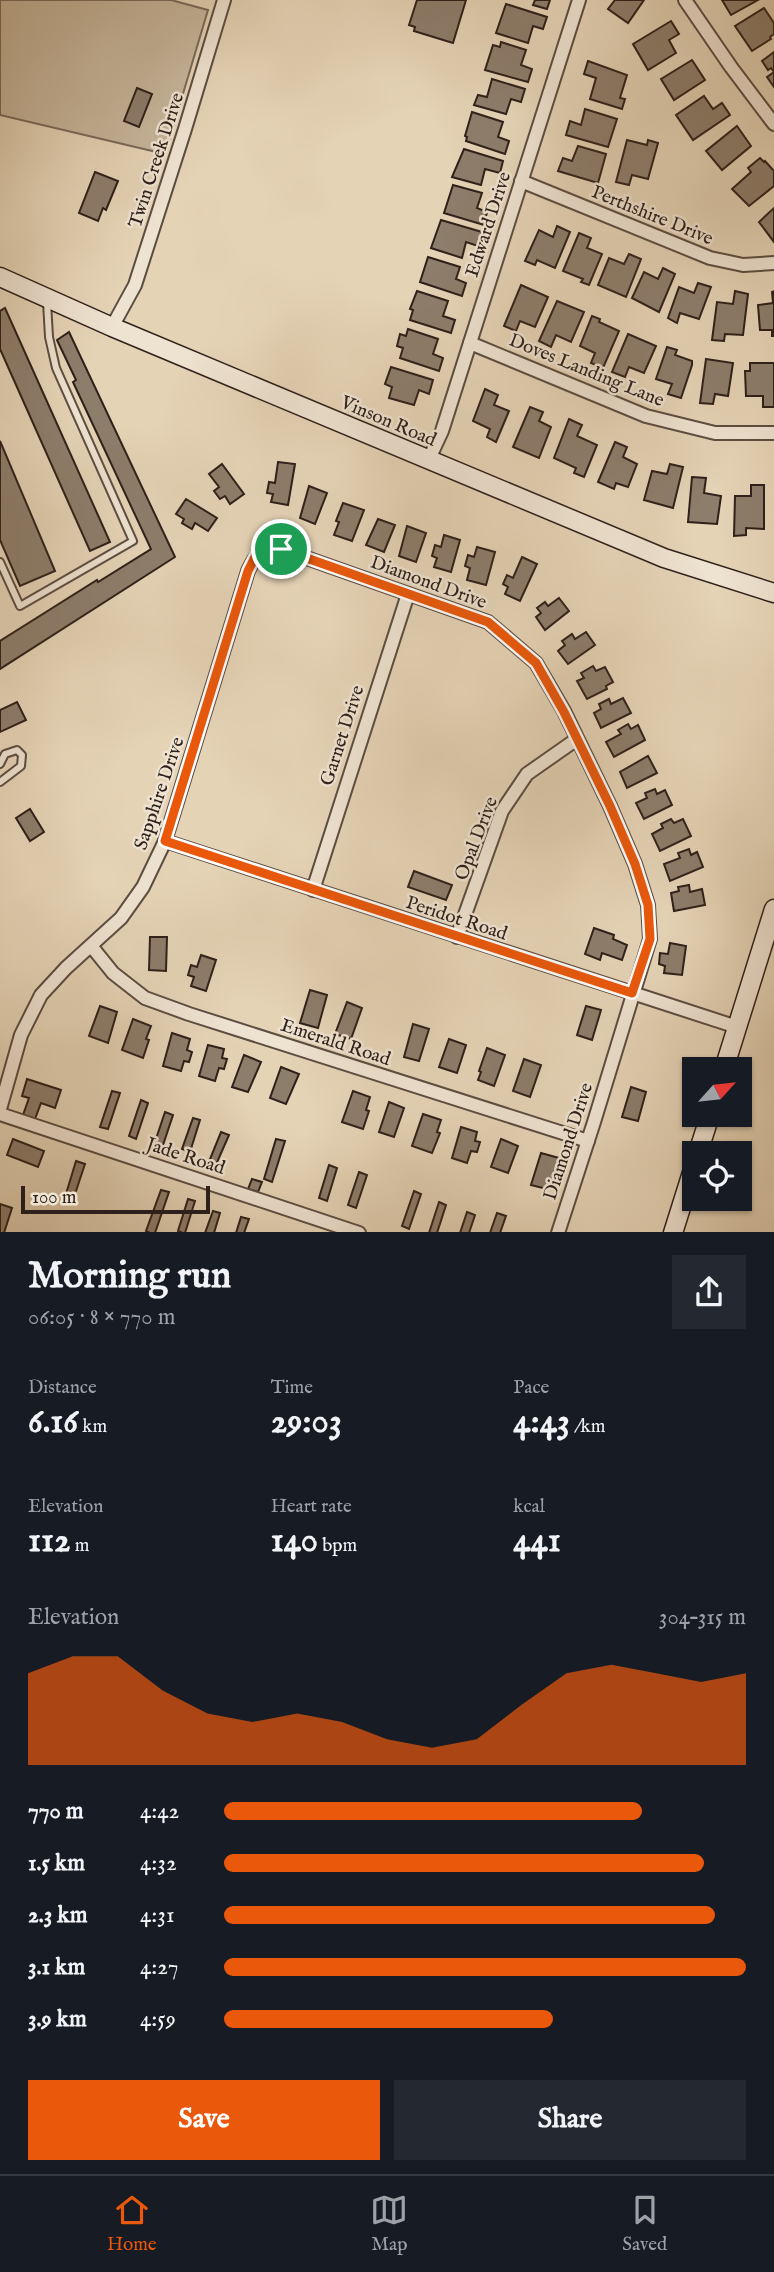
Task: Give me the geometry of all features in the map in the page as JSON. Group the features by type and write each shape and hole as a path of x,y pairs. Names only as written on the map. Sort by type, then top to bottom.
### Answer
{"street":[{"name":"Twin Creek Drive","path":"112,327 135,285 186,129 224,0"},
{"name":"Edward Drive","path":"429,459 442,431 579,0"},
{"path":"685,0 774,124"},
{"name":"Perthshire Drive","path":"521,181 710,258 743,265 774,263"},
{"name":"Vinson Road","path":"0,277 112,327 664,558 772,592"},
{"name":"Doves Landing Lane","path":"470,343 646,416 715,433 774,433"},
{"name":"Diamond Drive","path":"248,571 256,555 266,548 281,549 488,622 536,663 610,806 635,864 648,905 650,939 558,1232"},
{"name":"Sapphire Drive","path":"0,1111 21,1035 41,995 66,968 121,918 136,897 165,841 248,571"},
{"name":"Garnet Drive","path":"313,890 408,594"},
{"name":"Opal Drive","path":"457,937 502,811 527,774 577,739"},
{"name":"Peridot Road","path":"165,841 737,1027"},
{"path":"728,1057 774,909"},
{"name":"Emerald Road","path":"92,947 113,973 145,998 588,1142"},
{"name":"Jade Road","path":"0,1111 356,1232"},
{"path":"673,1232 682,1204"}],"lane":[{"path":"0,562 20,606 133,541 56,368 49,337 47,298"},
{"path":"0,764 5,754 17,750 22,755 21,766 0,782"}],"shaded area":[{"path":"0,0 171,0 208,10 165,154 0,115"}],"building":[{"path":"417,0 466,0 453,43 414,31 415,27 409,25"},
{"path":"535,0 550,0 547,9 533,5"},
{"path":"615,0 644,0 628,23 608,9"},
{"path":"722,0 758,0 731,15"},
{"path":"506,4 547,17 543,29 533,26 528,43 496,33"},
{"path":"764,8 774,23 774,34 771,39 752,51 735,26"},
{"path":"671,21 679,34 669,40 676,53 648,70 633,44"},
{"path":"501,42 526,50 521,65 532,69 528,82 485,70 493,45 500,47"},
{"path":"774,52 774,72 771,68 768,70 762,61"},
{"path":"692,60 705,80 674,100 661,79"},
{"path":"588,61 627,75 620,98 625,99 622,109 590,99 596,78 584,74"},
{"path":"774,72 774,87 767,77"},
{"path":"492,79 525,89 521,102 511,99 506,114 474,105 478,95 487,97"},
{"path":"137,88 152,94 139,127 124,121"},
{"path":"704,96 713,109 722,103 730,115 693,140 676,115"},
{"path":"585,109 617,119 608,147 566,135 570,121 581,125"},
{"path":"472,112 503,122 498,137 509,141 505,154 466,141"},
{"path":"737,126 751,146 722,170 706,151"},
{"path":"627,140 647,145 648,140 658,143 648,179 632,175 629,185 616,182"},
{"path":"578,146 606,154 598,183 558,171 563,158 572,161"},
{"path":"464,149 503,161 500,173 485,169 481,185 452,177"},
{"path":"760,158 774,171 774,186 749,206 732,189 751,172 748,168"},
{"path":"95,172 118,181 106,210 103,208 98,221 79,213"},
{"path":"453,185 482,193 477,208 487,212 484,225 444,213"},
{"path":"774,208 774,242 759,222"},
{"path":"441,220 482,232 478,246 466,242 462,258 431,248"},
{"path":"557,226 570,232 555,268 537,260 535,265 525,261 539,230 553,237"},
{"path":"579,233 591,238 587,248 602,254 589,285 581,282 583,279 563,271"},
{"path":"629,254 641,259 626,297 598,285 609,258 624,264"},
{"path":"428,257 460,267 456,279 466,283 462,296 420,282"},
{"path":"663,268 675,274 659,312 632,298 644,272 658,279"},
{"path":"698,283 711,287 699,319 680,313 677,323 668,318 679,287 694,293"},
{"path":"521,285 548,297 535,327 520,321 516,331 504,326"},
{"path":"417,291 448,301 443,316 455,320 451,333 410,320 413,310 410,309"},
{"path":"735,291 748,294 743,335 725,334 724,341 712,340 717,302 733,304"},
{"path":"774,291 772,336 772,330 760,330 758,305 773,303"},
{"path":"557,301 584,312 571,342 556,335 551,347 539,341"},
{"path":"5,308 110,542 90,551 0,349 0,311"},
{"path":"592,316 619,331 603,368 591,363 595,353 580,346"},
{"path":"408,329 438,339 433,354 443,358 439,371 400,358 403,348 397,346 400,334 406,336"},
{"path":"69,332 175,557 0,669 0,641 151,549 73,382 76,380 57,340"},
{"path":"628,334 656,346 644,373 629,367 625,377 612,372"},
{"path":"667,347 677,350 675,355 692,361 681,398 668,394 672,384 656,379"},
{"path":"706,359 733,363 728,396 715,394 713,404 700,403"},
{"path":"750,363 774,363 774,407 763,407 763,396 746,396 745,371 750,371"},
{"path":"391,367 433,380 429,394 419,390 414,405 389,398 392,387 385,384"},
{"path":"485,389 498,395 494,405 509,411 496,442 487,437 490,429 473,421"},
{"path":"530,407 543,412 539,421 551,427 539,458 513,447"},
{"path":"569,419 582,425 577,436 597,445 584,477 574,473 576,468 554,458"},
{"path":"0,441 55,571 20,586 0,540"},
{"path":"615,442 627,447 623,457 637,464 628,487 616,483 614,489 598,482"},
{"path":"278,462 295,464 288,505 271,502 273,494 267,493 269,482 275,483"},
{"path":"222,464 244,494 230,504 225,496 220,499 214,491 219,487 209,474"},
{"path":"670,464 683,467 673,508 644,500 652,471 667,474"},
{"path":"692,477 706,478 704,493 721,496 717,524 688,522"},
{"path":"751,485 764,485 764,529 746,528 746,535 734,536 735,496 751,496"},
{"path":"309,486 327,493 315,524 300,518"},
{"path":"186,499 217,518 208,531 195,523 192,529 182,523 184,519 176,514"},
{"path":"343,503 364,510 352,541 334,535"},
{"path":"378,519 395,525 384,552 366,545"},
{"path":"407,526 426,533 416,562 399,556"},
{"path":"444,535 460,540 451,572 434,567 437,558 432,556 435,545 441,547"},
{"path":"477,547 495,552 486,585 467,580 470,568 465,566 468,555 474,557"},
{"path":"522,557 537,564 520,601 505,594 508,587 503,584 507,575 513,578"},
{"path":"559,598 569,611 545,630 536,617 541,613 537,608 545,602 548,606"},
{"path":"586,632 595,645 568,664 558,651 565,645 562,641 572,634 575,639"},
{"path":"593,666 596,671 605,667 613,682 606,686 607,689 587,699 577,681 584,678 581,673"},
{"path":"623,698 631,713 601,728 594,713 601,709 599,704 609,699 611,704"},
{"path":"17,702 26,720 0,732 0,710"},
{"path":"628,724 631,729 638,725 645,740 614,757 606,742 621,734 618,730"},
{"path":"648,756 657,773 627,788 620,772"},
{"path":"655,789 657,794 665,790 672,805 644,819 636,803 647,798 645,793"},
{"path":"30,809 44,832 30,841 16,818"},
{"path":"671,819 674,823 683,819 691,836 660,851 652,834 663,828 661,824"},
{"path":"689,849 691,855 697,852 703,867 670,881 664,864 680,858 678,853"},
{"path":"414,871 452,885 446,900 408,887"},
{"path":"689,885 690,892 702,889 705,905 674,911 671,893 679,891 678,887"},
{"path":"594,928 614,935 613,939 627,945 622,960 602,953 600,960 585,954"},
{"path":"150,937 167,937 166,971 149,970"},
{"path":"670,943 686,946 682,975 664,973 665,966 659,964 660,953 668,954"},
{"path":"201,955 216,960 206,991 191,986 194,977 188,975 191,965 197,967"},
{"path":"310,990 327,995 318,1028 300,1023"},
{"path":"347,1002 362,1008 351,1039 335,1034"},
{"path":"100,1006 117,1012 108,1043 89,1036"},
{"path":"586,1006 601,1010 592,1040 577,1035"},
{"path":"133,1019 151,1026 143,1058 122,1050"},
{"path":"413,1024 429,1029 419,1061 404,1057"},
{"path":"172,1033 190,1039 187,1050 192,1052 189,1062 184,1061 181,1071 163,1066"},
{"path":"449,1039 466,1045 457,1073 439,1067"},
{"path":"208,1045 224,1049 222,1058 227,1059 224,1069 219,1068 215,1081 199,1076"},
{"path":"487,1048 505,1055 494,1086 478,1080"},
{"path":"244,1055 261,1062 248,1092 232,1087"},
{"path":"524,1059 541,1065 530,1097 513,1091"},
{"path":"281,1067 299,1074 286,1104 270,1098"},
{"path":"27,1079 61,1090 55,1108 41,1103 35,1119 23,1115 29,1098 22,1096"},
{"path":"631,1087 646,1092 638,1121 622,1117"},
{"path":"112,1091 120,1093 108,1129 100,1127"},
{"path":"353,1091 370,1097 363,1129 342,1122"},
{"path":"141,1100 148,1103 136,1139 129,1136"},
{"path":"389,1102 404,1108 394,1137 379,1132"},
{"path":"165,1112 173,1115 162,1148 154,1145"},
{"path":"423,1114 441,1120 437,1132 440,1133 432,1153 412,1146"},
{"path":"193,1118 200,1120 190,1152 182,1149"},
{"path":"461,1127 477,1132 475,1141 480,1142 477,1152 471,1151 467,1163 452,1158"},
{"path":"221,1132 229,1135 215,1167 208,1164"},
{"path":"13,1139 44,1151 38,1167 7,1155"},
{"path":"276,1139 285,1141 272,1182 264,1179"},
{"path":"501,1139 518,1146 508,1173 491,1167"},
{"path":"541,1153 559,1158 547,1189 531,1185"},
{"path":"76,1161 85,1164 74,1197 66,1194"},
{"path":"329,1165 337,1168 327,1201 319,1198"},
{"path":"359,1172 367,1175 356,1208 348,1205"},
{"path":"252,1179 262,1182 258,1192 248,1189"},
{"path":"161,1190 169,1192 155,1232 146,1231"},
{"path":"414,1191 421,1194 409,1229 402,1226"},
{"path":"188,1199 195,1201 185,1232 178,1231"},
{"path":"439,1202 446,1205 437,1232 429,1232"},
{"path":"0,1204 12,1208 4,1232 0,1232"},
{"path":"213,1211 220,1213 214,1232 205,1232"},
{"path":"467,1212 475,1215 469,1232 460,1232"},
{"path":"497,1213 506,1216 500,1232 490,1232"},
{"path":"241,1217 249,1219 244,1232 236,1232"}],"route":[{"path":"266,548 281,549 488,622 536,663 564,712 610,806 635,864 648,905 650,939 632,993 165,841 248,571 256,555 266,548"}]}
